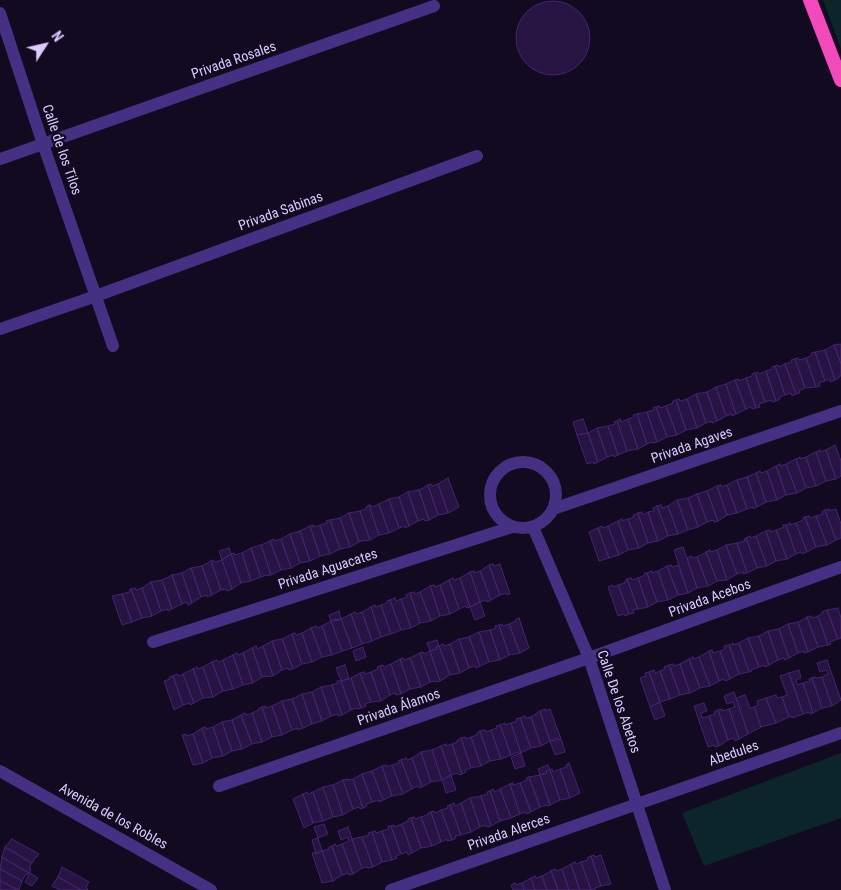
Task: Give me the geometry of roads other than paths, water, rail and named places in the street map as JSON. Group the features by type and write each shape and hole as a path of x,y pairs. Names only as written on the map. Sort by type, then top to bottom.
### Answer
{"highway":[{"path":"810,0 841,80"}],"street":[{"name":"Privada Rosales","path":"0,159 434,6"},
{"name":"Calle de los Tilos","path":"0,13 43,144 114,346"},
{"name":"Privada Sabinas","path":"0,330 478,156"},
{"name":"Privada Agaves","path":"553,509 841,411"},
{"path":"527,462 539,466 549,474 555,485 556,497 553,509 545,520 533,527 522,529 512,527 502,521 494,512 490,500 490,487 495,476 504,468 515,463 527,462"},
{"name":"Privada Aguacates","path":"153,642 512,527"},
{"name":"Calle De los Abetos","path":"533,527 589,658 665,890"},
{"name":"Privada Acebos","path":"589,658 841,567"},
{"name":"Privada Álamos","path":"219,786 589,658"},
{"name":"Abedules","path":"637,804 841,733"},
{"name":"Avenida de los Robles","path":"0,771 211,890"},
{"name":"Privada Alerces","path":"390,890 637,804"}]}
